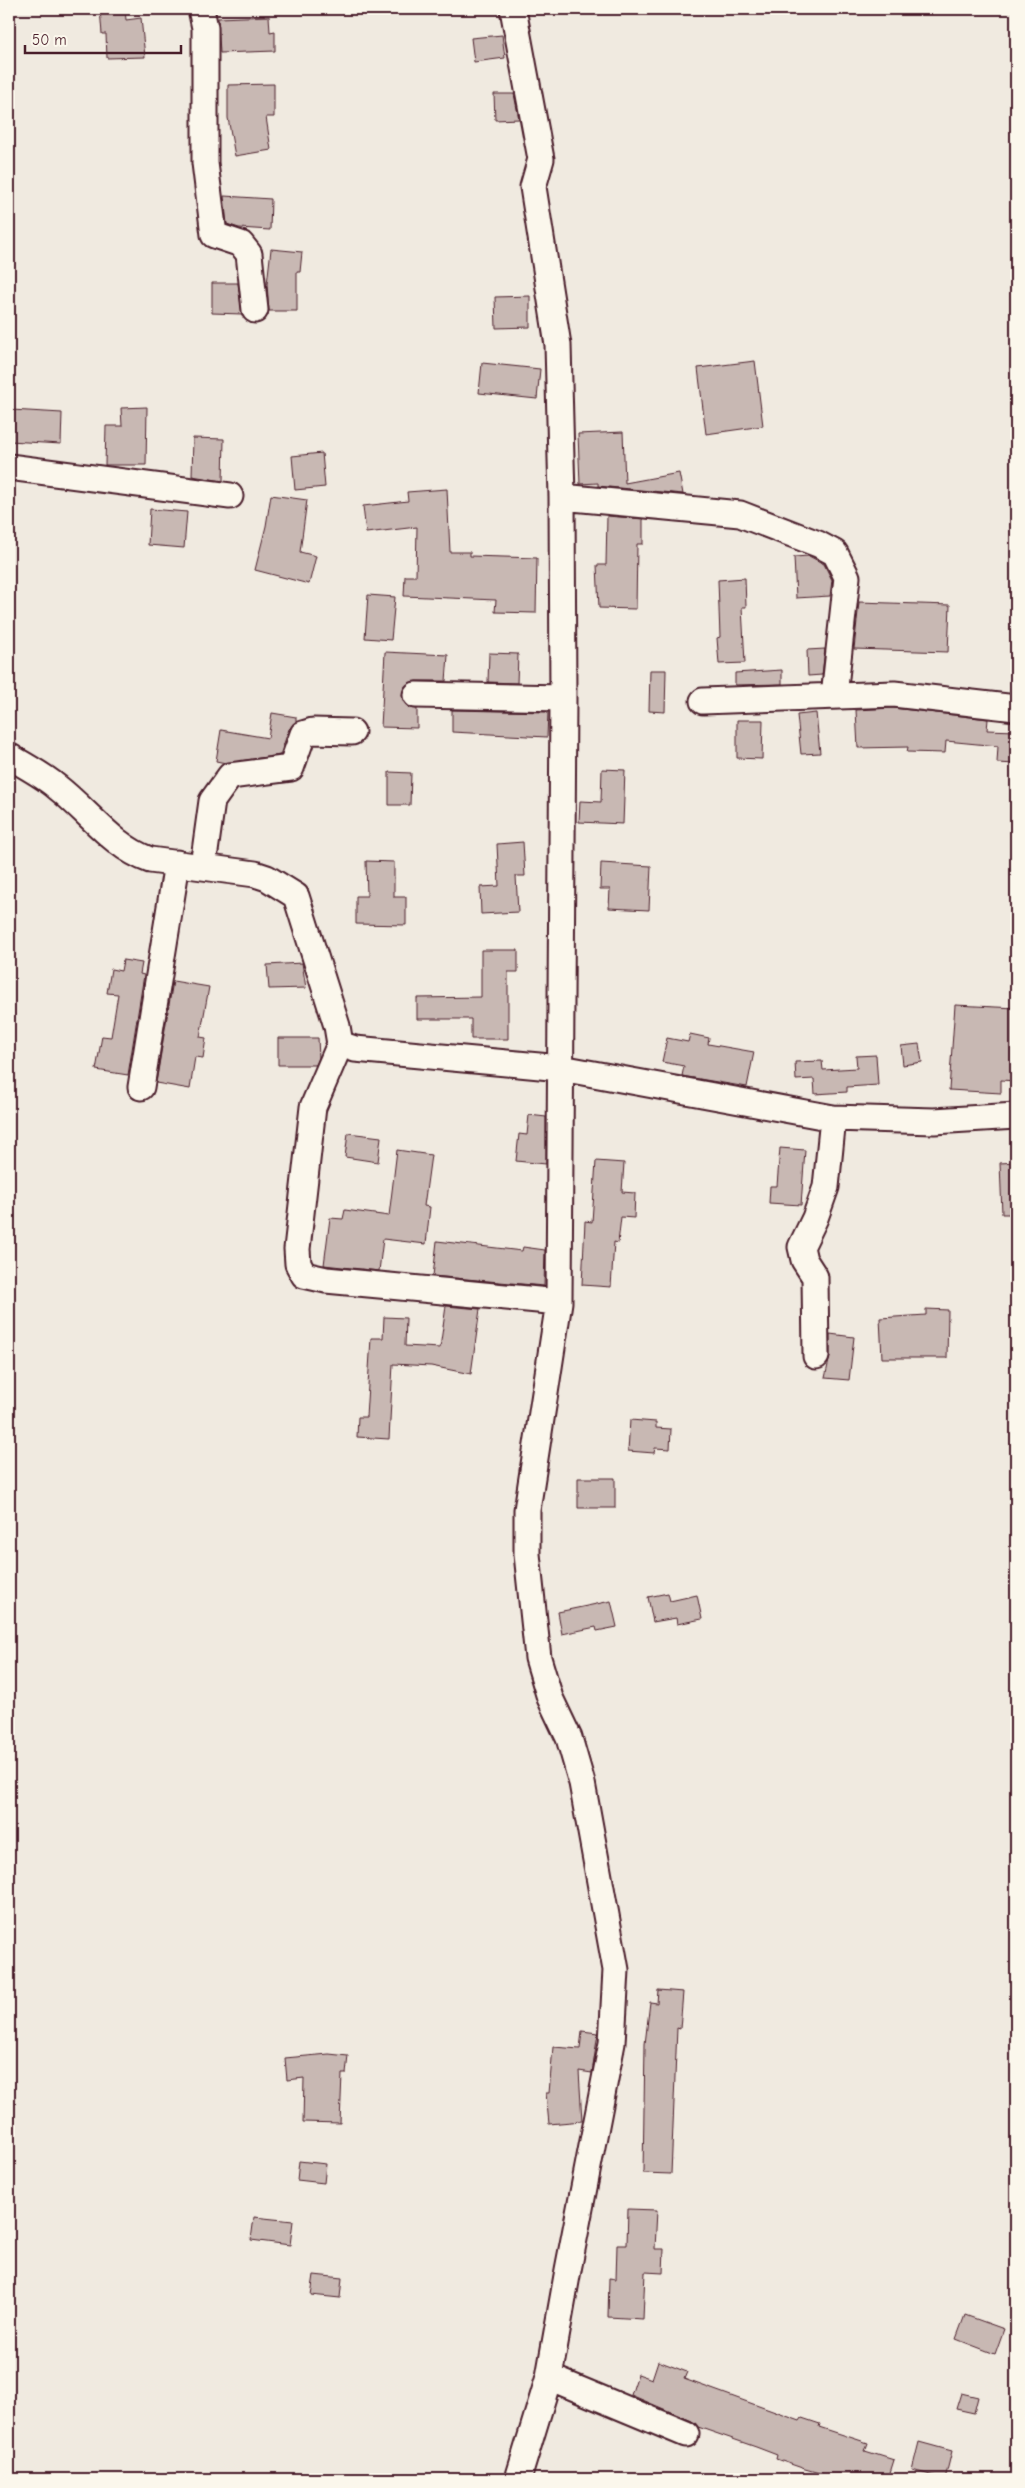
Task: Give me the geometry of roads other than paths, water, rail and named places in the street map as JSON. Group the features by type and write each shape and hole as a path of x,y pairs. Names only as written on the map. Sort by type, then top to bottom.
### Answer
{"street":[{"path":"201,9 205,28 205,163 214,235 241,244 249,254 255,310"},
{"path":"513,9 541,160 533,188 558,345 562,497 563,698 559,1302 527,1510 527,1554 538,1658 550,1698 569,1738 582,1783 616,1970 612,2044 549,2377 518,2479"},
{"path":"9,467 230,496"},
{"path":"562,497 740,514 818,544 835,553 847,577 834,696"},
{"path":"703,701 894,694 1016,708"},
{"path":"416,695 563,698"},
{"path":"203,866 212,800 230,776 290,768 303,734 313,731 352,732"},
{"path":"9,756 57,786 122,845 137,855 150,860 255,874 267,878 296,896 338,1026 340,1044 318,1094 310,1120 297,1249 298,1264 304,1275 326,1280 559,1302"},
{"path":"141,1087 177,863"},
{"path":"340,1044 355,1049 561,1068 834,1118 934,1120 1016,1116"},
{"path":"816,1356 815,1277 804,1260 801,1247 815,1218 826,1187 834,1118"},
{"path":"549,2377 686,2434"}]}
